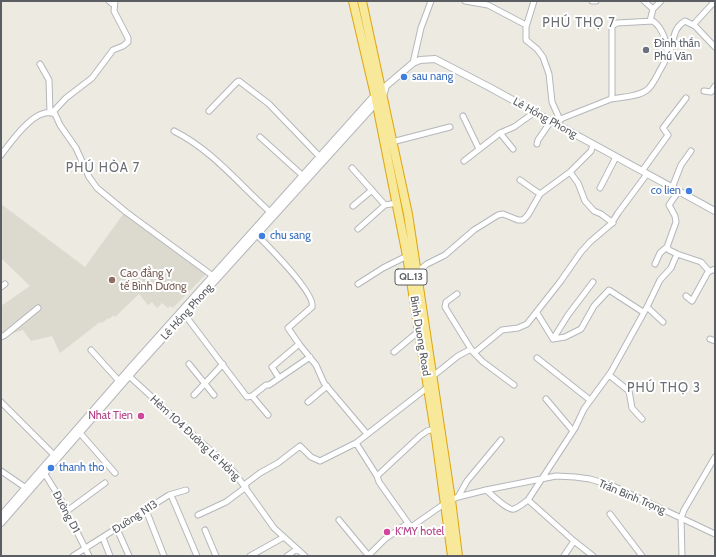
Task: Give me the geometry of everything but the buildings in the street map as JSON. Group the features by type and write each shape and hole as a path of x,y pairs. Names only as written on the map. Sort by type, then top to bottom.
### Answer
{"highway":[{"name":"Binh Duong Road","path":"353,1 378,99 392,142 408,214 433,376 458,556"},
{"name":"Binh Duong Road","path":"362,1 384,87 378,99 407,256 434,429 451,500 452,556"}],"street":[{"path":"51,113 69,95 92,78 113,50 128,42 114,11 114,3 109,1"},
{"path":"413,63 421,28 431,1"},
{"path":"465,1 478,2 488,5 526,25"},
{"path":"534,1 526,25 526,40 541,53 546,65 552,102 558,122 611,99 638,94 647,90 654,82 670,51 676,29 686,21 693,25 715,47"},
{"path":"644,1 653,9"},
{"path":"650,21 653,9 661,1"},
{"path":"693,25 715,1"},
{"path":"611,99 612,26 617,23 656,22 666,41 666,58"},
{"name":"Lê Hồng Phong","path":"384,87 413,63 420,60 436,59 551,121 558,122 593,145 715,212"},
{"path":"40,64 49,80 51,113"},
{"path":"209,110 239,81 269,104 319,156"},
{"path":"704,91 710,92 715,86"},
{"path":"433,376 458,356 472,351 502,330 518,328 527,324 537,313 584,248 612,222 668,136 663,128 686,98"},
{"name":"Lê Hồng Phong","path":"1,516 80,433 127,375 319,156 378,99"},
{"name":"Lê Hồng Phong","path":"56,457 119,381 127,375 185,315 378,99"},
{"path":"464,161 500,133 514,128 535,112"},
{"path":"1,154 31,120 44,113 55,114 60,125 76,148 89,177 97,188 126,212 213,276"},
{"path":"463,116 479,149"},
{"path":"537,144 538,140 551,121"},
{"path":"392,142 450,127"},
{"path":"174,131 208,153 270,212"},
{"path":"500,133 514,149"},
{"path":"260,137 302,175"},
{"path":"417,272 427,264 445,255 474,230 498,215 504,214 518,220 523,220 528,215 540,194 570,172 591,151 593,145"},
{"path":"672,188 682,162 691,151"},
{"path":"600,188 616,157"},
{"path":"352,168 385,205"},
{"path":"570,172 578,183 585,201 594,211 612,222"},
{"path":"520,180 540,194"},
{"path":"353,206 372,190"},
{"path":"655,264 660,253 667,247 676,222 675,216 669,205 678,192"},
{"path":"358,229 385,205 397,203"},
{"path":"257,235 279,257 312,299 312,307 288,328 288,330 316,365 324,383 367,434"},
{"path":"667,247 669,250 678,254 701,262 709,271"},
{"path":"486,490 505,506 511,509 515,509 528,500 573,430 590,400 609,375 660,280 671,268 678,254"},
{"path":"358,284 383,268 407,256"},
{"path":"686,296 692,300 709,271 715,269"},
{"path":"553,339 568,315 593,282"},
{"path":"553,339 565,337 581,329 594,306 609,290 645,309 663,322"},
{"path":"457,294 446,302 445,307 472,351 483,362 514,385"},
{"path":"1,337 38,308"},
{"path":"537,313 553,339"},
{"path":"185,315 247,397 252,396 266,384 269,385 310,357"},
{"path":"394,352 419,331"},
{"path":"279,378 272,367 299,344"},
{"path":"91,350 119,381"},
{"path":"537,358 590,400"},
{"path":"189,364 214,395"},
{"path":"194,395 223,364"},
{"name":"Hẻm 104 Đường Lê Hồng","path":"127,375 234,472 274,528 305,556"},
{"path":"609,375 629,391 632,408 642,419"},
{"path":"308,402 327,386"},
{"path":"198,515 226,502 260,473 278,463 300,446 311,457 320,461 356,443 428,387"},
{"path":"252,396 268,415"},
{"path":"546,399 554,406 573,430"},
{"path":"1,402 56,457"},
{"path":"377,476 420,436 427,431 434,429"},
{"path":"80,433 115,473"},
{"path":"356,443 377,476 379,482 411,527 451,500 501,440"},
{"path":"682,556 681,518 684,510 715,457"},
{"path":"1,471 26,488"},
{"name":"Lê Hồng Phong","path":"1,524 43,471"},
{"name":"Đường D1","path":"43,471 67,511 89,556"},
{"name":"Trần Bình Trọng","path":"451,500 486,490 556,476 590,479 613,486 715,534"},
{"path":"67,511 105,483"},
{"name":"Đường N13","path":"73,556 171,495 186,490"},
{"path":"171,495 197,556"},
{"path":"528,500 593,556"},
{"path":"146,510 164,556"},
{"path":"610,514 642,556"},
{"path":"339,520 368,555 385,539 408,523"},
{"path":"117,529 129,556"},
{"path":"205,530 216,556"},
{"path":"250,556 284,537"},
{"path":"103,538 110,556"},
{"path":"564,556 574,541"},
{"path":"287,556 297,549"}],"shaded area":[{"name":"Cao đẳng Y tế Bình Dương","path":"1,204 85,267 124,213 206,274 173,308 170,306 168,308 162,303 157,308 152,302 148,305 139,294 115,317 114,315 102,323 100,322 60,353 52,336 31,341 23,330 7,335 1,340 1,306 30,286 1,258"}],"place":[{"name":"Đình thần Phú Văn","path":"646,50"},
{"name":"sau nang","path":"404,77"},
{"name":"co lien","path":"689,191"},
{"name":"chu sang","path":"262,236"},
{"name":"Cao đẳng Y tế Bình Dương","path":"112,280"},
{"name":"Nhat Tien","path":"141,416"},
{"name":"thanh tho","path":"51,468"},
{"name":"K'MY hotel","path":"387,532"}],"district":[{"name":"PHÚ THỌ 7","path":"579,23"},
{"name":"PHÚ HÒA 7","path":"103,168"},
{"name":"PHÚ THỌ 3","path":"664,388"}]}
